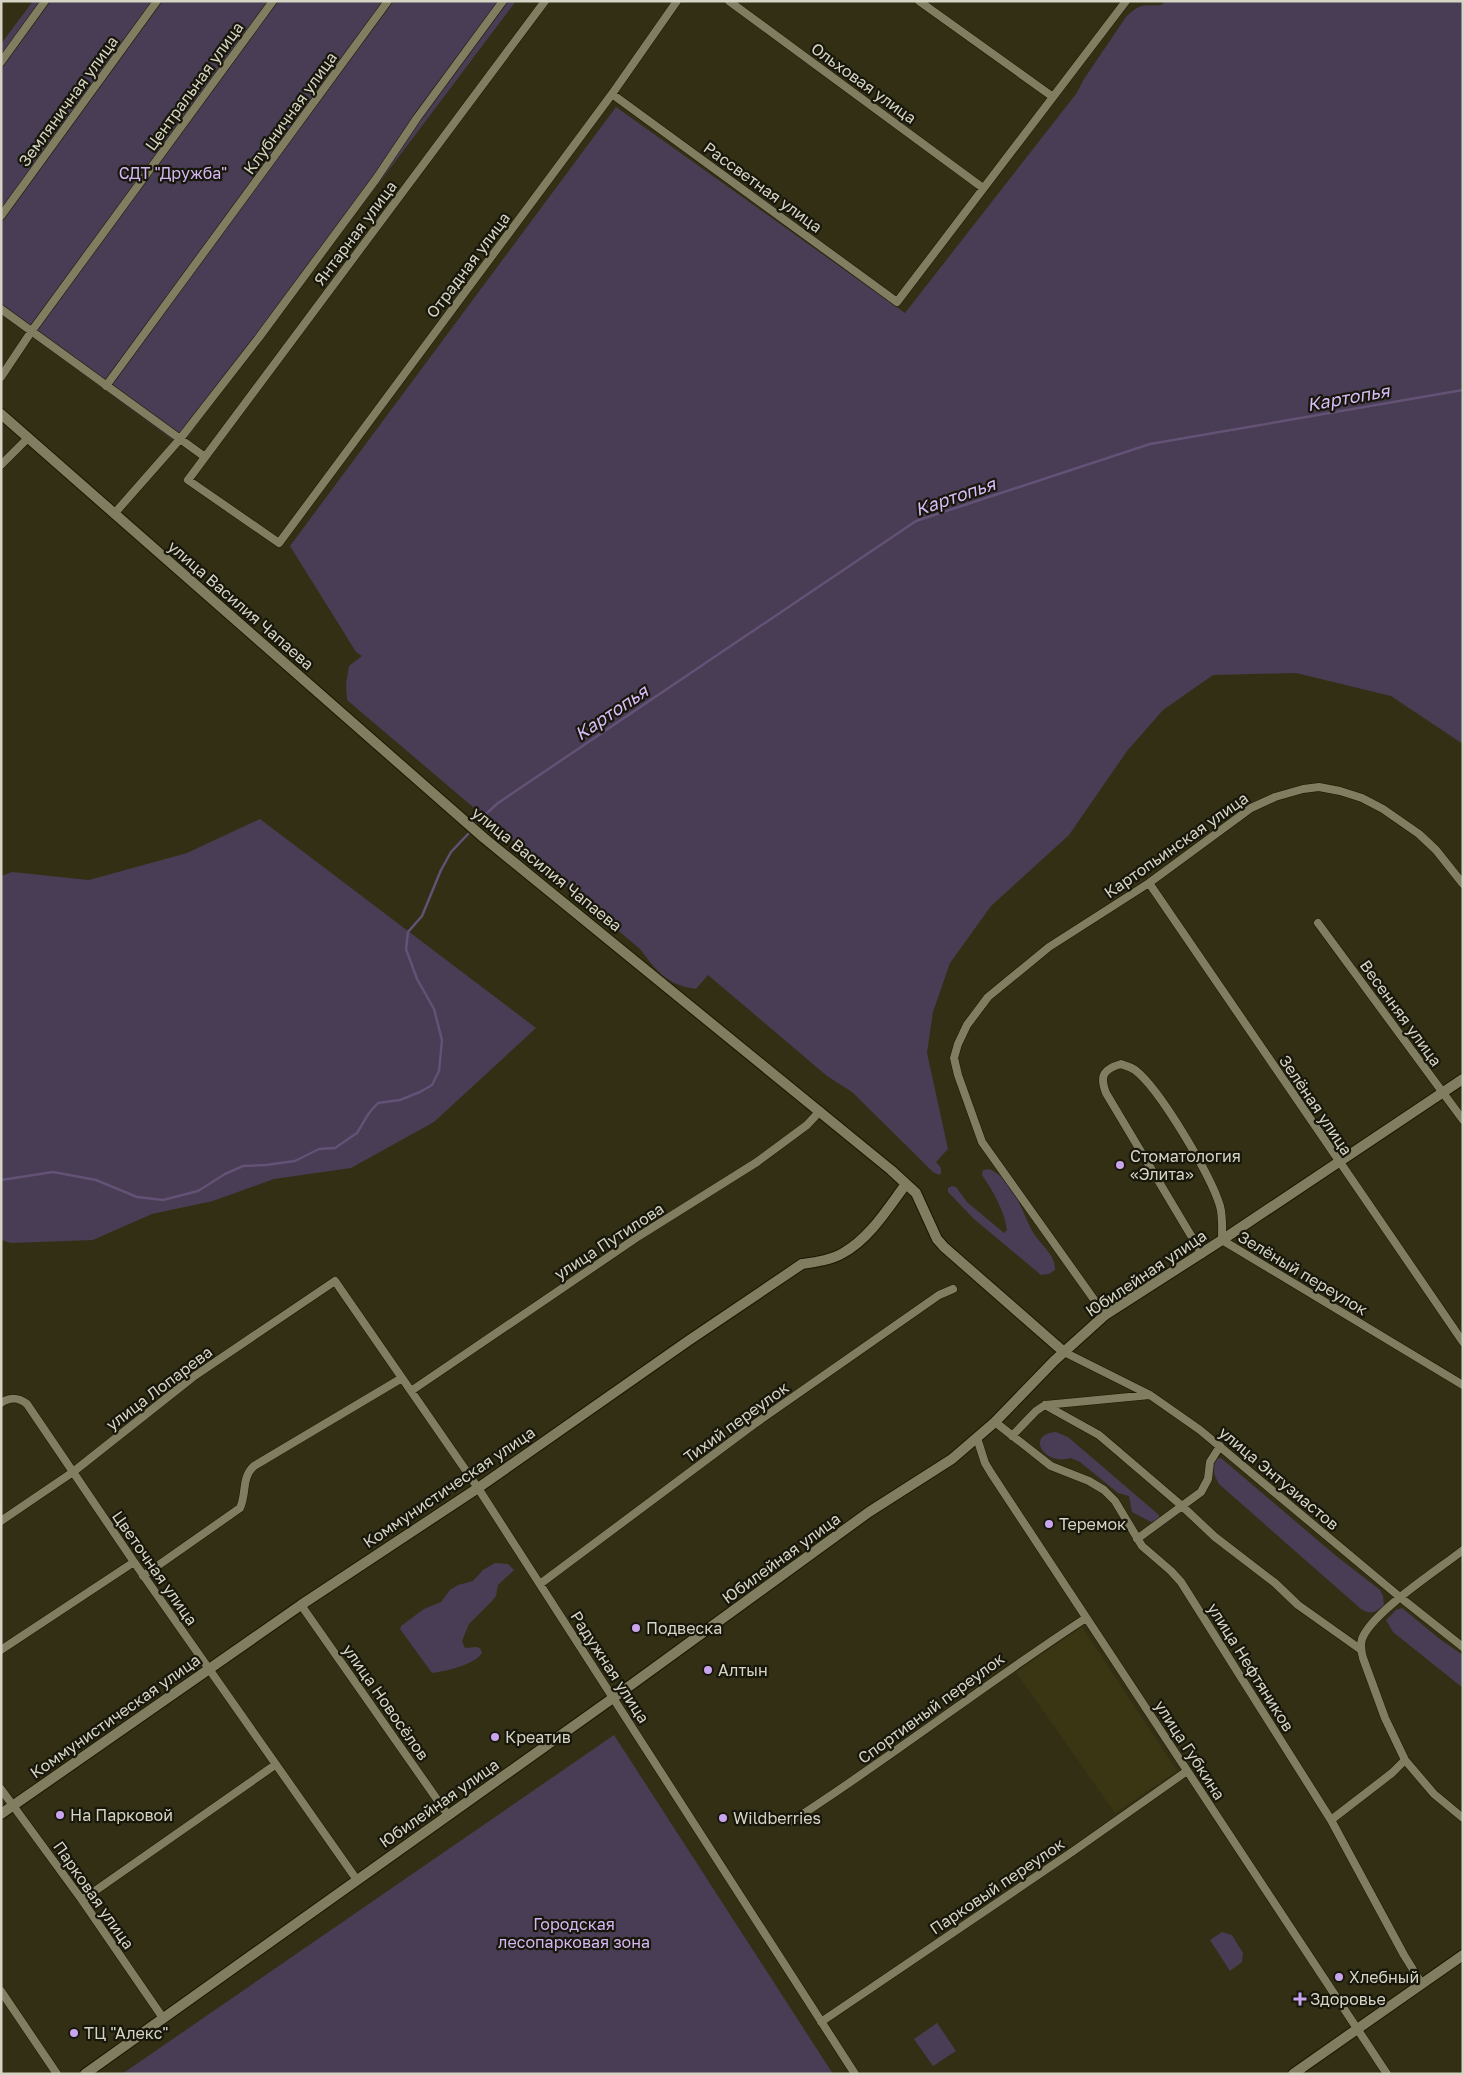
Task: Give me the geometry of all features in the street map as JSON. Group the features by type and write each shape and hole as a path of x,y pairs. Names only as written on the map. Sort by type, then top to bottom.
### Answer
{"street":[{"path":"1,62 45,1"},
{"name":"Земляничная улица","path":"1,216 157,1"},
{"name":"Центральная улица","path":"1,377 273,1"},
{"name":"Клубничная улица","path":"106,386 388,1"},
{"name":"Янтарная улица","path":"114,514 180,440 330,243 503,1"},
{"name":"Янтарная улица","path":"188,480 545,1"},
{"name":"Отрадная улица","path":"188,480 279,544 612,94 677,1"},
{"name":"Ольховая улица","path":"729,1 983,188"},
{"path":"919,1 1053,97"},
{"path":"983,188 1126,1"},
{"name":"Рассветная улица","path":"612,94 897,302 983,188"},
{"path":"1,309 205,457"},
{"name":"улица Василия Чапаева","path":"1,414 484,838 820,1111 906,1184 916,1193 937,1239 944,1247 1064,1352"},
{"path":"1,465 28,438"},
{"name":"Картопьинская улица","path":"1105,1315 982,1142 958,1075 954,1058 967,1025 988,997 1049,947 1149,883 1252,808 1275,797 1319,787 1362,798 1402,821 1419,834 1436,850 1462,883"},
{"name":"Зелёная улица","path":"1149,883 1338,1163 1463,1342"},
{"name":"Весенняя улица","path":"1318,923 1463,1120"},
{"name":"Зелёный переулок","path":"1202,1254 1106,1093 1103,1076 1109,1068 1121,1064 1136,1071 1150,1086 1190,1145 1217,1195 1222,1214 1222,1240 1463,1384"},
{"name":"Юбилейная улица","path":"85,2074 613,1698 869,1512 952,1459 996,1422 1064,1352 1105,1315 1202,1254 1463,1079"},
{"name":"улица Путилова","path":"411,1391 640,1236 757,1162 807,1125 820,1111"},
{"name":"Коммунистическая улица","path":"1,1814 300,1605 478,1488 802,1264 818,1262 843,1253 854,1245 881,1216 906,1184"},
{"name":"Радужная улица","path":"335,1280 478,1488 855,2074"},
{"name":"улица Лопарева","path":"1,1521 73,1472 193,1377 335,1280"},
{"name":"Тихий переулок","path":"540,1584 753,1425 939,1295 953,1290"},
{"name":"улица Энтузиастов","path":"1064,1352 1150,1395 1220,1446 1401,1598 1463,1647"},
{"path":"143,1576 240,1508 243,1502 244,1480 254,1466 402,1378"},
{"path":"1012,1436 1036,1411 1045,1405 1150,1395"},
{"name":"Цветочная улица","path":"1,1403 10,1398 16,1398 27,1404 143,1576 357,1880"},
{"path":"1045,1405 1099,1435 1215,1537 1275,1583 1298,1605 1360,1649 1385,1718 1406,1760 1434,1794 1463,1818"},
{"name":"улица Нефтяников","path":"996,1422 1051,1466 1089,1481 1104,1490 1114,1501 1137,1539 1181,1582 1332,1820 1404,1955 1422,1984"},
{"name":"улица Губкина","path":"977,1438 985,1463 1387,2074"},
{"path":"1137,1539 1201,1492 1205,1486 1210,1462 1220,1446"},
{"path":"1360,1649 1366,1632 1377,1619 1463,1550"},
{"path":"1,1650 134,1562"},
{"name":"улица Новосёлов","path":"300,1605 448,1815"},
{"name":"Спортивный переулок","path":"792,1821 838,1792 1009,1669 1086,1618"},
{"path":"1332,1820 1406,1760"},
{"path":"82,1900 275,1764"},
{"name":"Парковый переулок","path":"822,2022 1072,1852 1187,1771"},
{"name":"Парковая улица","path":"1,1789 82,1900 163,2018"},
{"path":"1293,2074 1463,1955"},
{"path":"1,1991 57,2074"}],"shaded area":[{"path":"1082,1627 1177,1771 1115,1813 1016,1672"}],"green space":[{"name":"СДТ \"Дружба\"","path":"33,1 516,1 181,446 1,314 1,44"},
{"path":"1166,1 1463,1 1463,744 1391,696 1296,673 1213,675 1163,710 1127,751 1069,835 991,906 950,963 933,1012 927,1053 948,1149 936,1162 941,1168 939,1175 933,1172 852,1092 827,1076 708,975 696,989 669,980 651,964 640,949 347,700 346,684 349,666 362,656 356,652 290,546 616,107 905,313 1076,94 1126,17 1139,7 1161,5"},
{"path":"260,819 536,1028 434,1122 351,1168 274,1179 213,1201 152,1214 93,1240 11,1243 1,1240 1,876 12,872 89,880 187,853"},
{"path":"989,1169 998,1174 1011,1189 1034,1234 1051,1256 1055,1270 1049,1274 1041,1275 974,1219 948,1192 948,1188 956,1187 967,1202 1004,1233 1007,1230 1001,1208 982,1175 983,1170"},
{"path":"1056,1432 1068,1437 1159,1515 1159,1519 1151,1522 1132,1512 1129,1496 1118,1493 1080,1462 1071,1458 1052,1458 1046,1454 1041,1449 1040,1443 1042,1438 1047,1434"},
{"path":"1221,1458 1335,1555 1380,1590 1384,1605 1373,1612 1361,1609 1219,1484 1214,1466 1216,1459"},
{"path":"495,1563 508,1564 514,1570 498,1585 496,1596 492,1601 469,1624 462,1641 465,1648 480,1648 482,1653 466,1664 432,1673 400,1629 401,1626 424,1609 441,1602 450,1590 458,1585 473,1581 483,1570"},
{"path":"1402,1608 1441,1640 1463,1655 1463,1688 1393,1632 1386,1620 1396,1610"},
{"name":"Городская лесопарковая зона","path":"614,1735 833,2074 122,2074"},
{"path":"1222,1932 1232,1935 1243,1953 1242,1962 1230,1971 1210,1940"},
{"path":"937,2023 956,2051 933,2066 914,2039"}],"waterway":[{"name":"Картопья","path":"476,823 498,803 916,521 1150,444 1463,390"},
{"name":"Картопья","path":"1,1180 53,1172 96,1180 137,1197 163,1200 198,1191 225,1174 243,1166 295,1161 319,1149 335,1148 357,1133 369,1113 378,1103 400,1100 432,1085 439,1071 442,1040 434,1009 417,979 406,949 408,932 422,916 441,870 451,852 468,834"}],"place":[{"name":"Стоматология «Элита»","path":"1120,1165"},
{"name":"Теремок","path":"1049,1524"},
{"name":"Подвеска","path":"636,1628"},
{"name":"Алтын","path":"708,1670"},
{"name":"Креатив","path":"495,1737"},
{"name":"На Парковой","path":"60,1815"},
{"name":"Wildberries","path":"723,1818"},
{"name":"Хлебный","path":"1339,1977"},
{"name":"Здоровье","path":"1300,1999"},
{"name":"ТЦ \"Алекс\"","path":"74,2033"}]}
